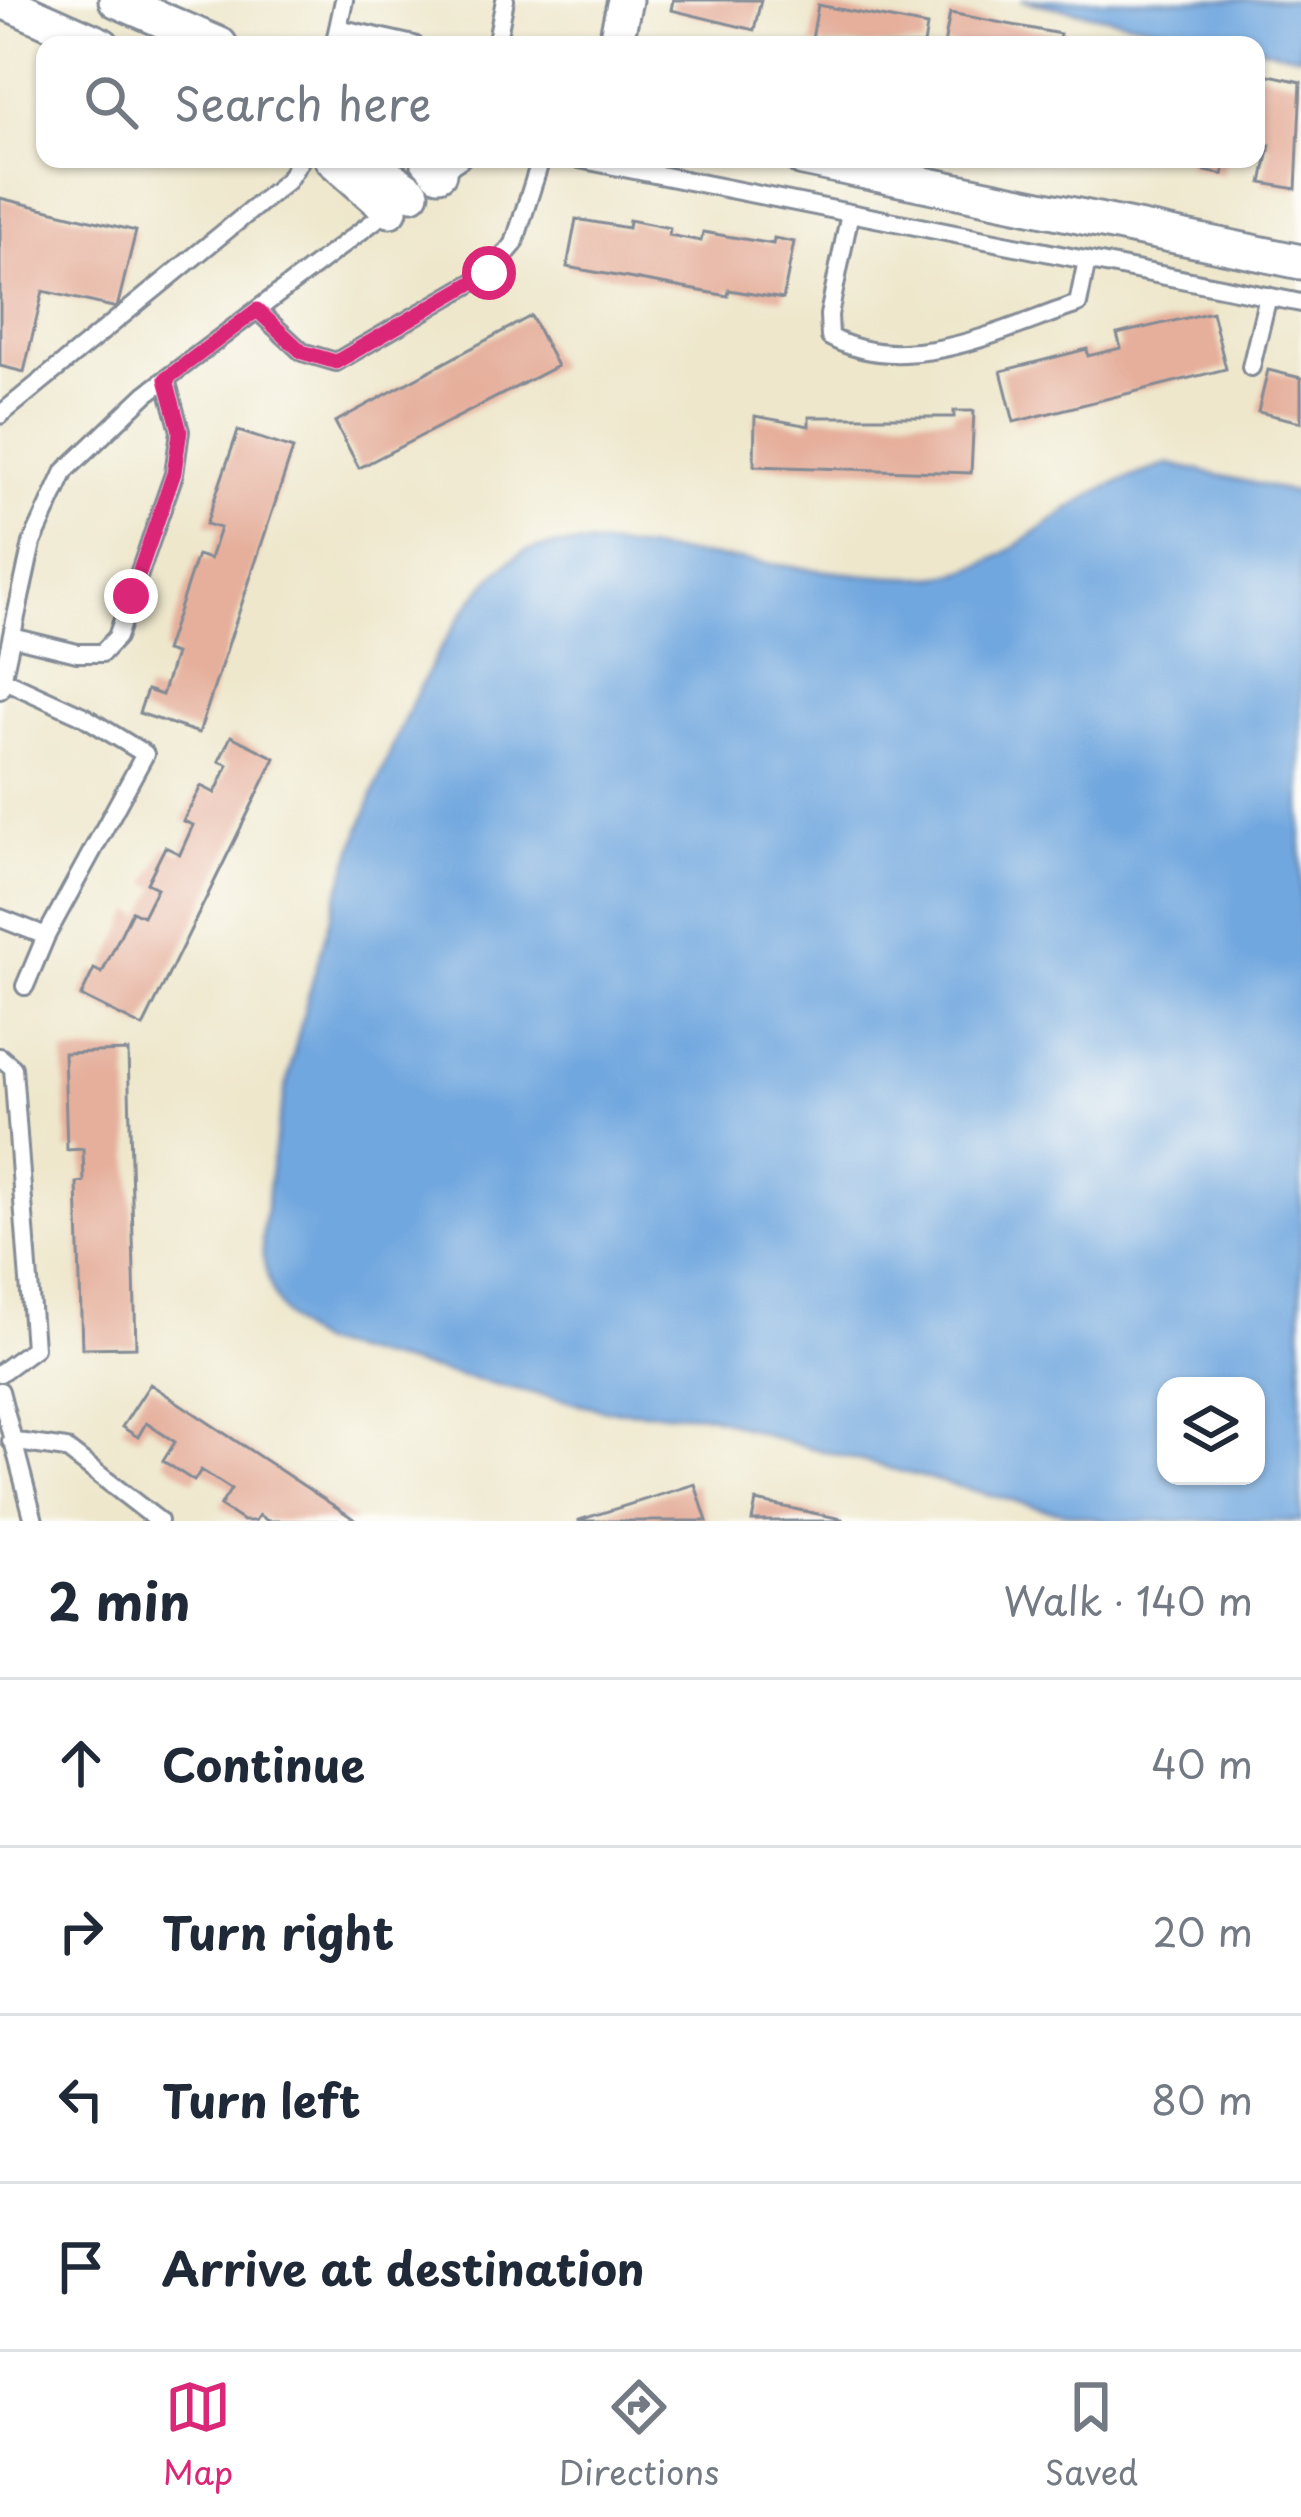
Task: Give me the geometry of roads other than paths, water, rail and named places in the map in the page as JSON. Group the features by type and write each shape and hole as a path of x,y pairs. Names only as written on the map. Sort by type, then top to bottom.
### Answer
{"street":[{"path":"0,0 82,36"},
{"path":"116,0 199,36"},
{"path":"617,36 625,0"},
{"path":"374,168 426,179"},
{"path":"392,168 426,179"},
{"path":"847,168 1301,262"}],"lane":[{"path":"336,36 344,0"},
{"path":"498,36 506,0"},
{"path":"0,415 287,181 295,168"},
{"path":"257,310 302,352 336,362 489,273 514,244 538,168"},
{"path":"624,168 1301,303"},
{"path":"25,986 46,936 145,754 83,716 1,685 32,543 65,471 166,379 426,179"},
{"path":"850,213 829,315 830,337 850,348 921,354 1078,304 1087,260"},
{"path":"1251,367 1268,296"},
{"path":"12,637 77,653 102,652 117,637 174,473 180,431 166,379"},
{"path":"0,918 46,936"},
{"path":"0,1057 14,1068 34,1348 0,1373"},
{"path":"0,1390 34,1521"},
{"path":"11,1441 66,1448 159,1521"}],"water":[{"path":"1021,0 1301,0 1301,56 1265,49 1265,36 1201,36"},
{"path":"1169,464 1301,494 1301,1521 1111,1521 1044,1509 774,1438 709,1415 606,1410 318,1343 296,1327 274,1296 262,1241 296,1044 354,848 390,752 431,666 475,597 520,554 550,546 596,545 846,573 943,576 984,564 1120,481"}]}
